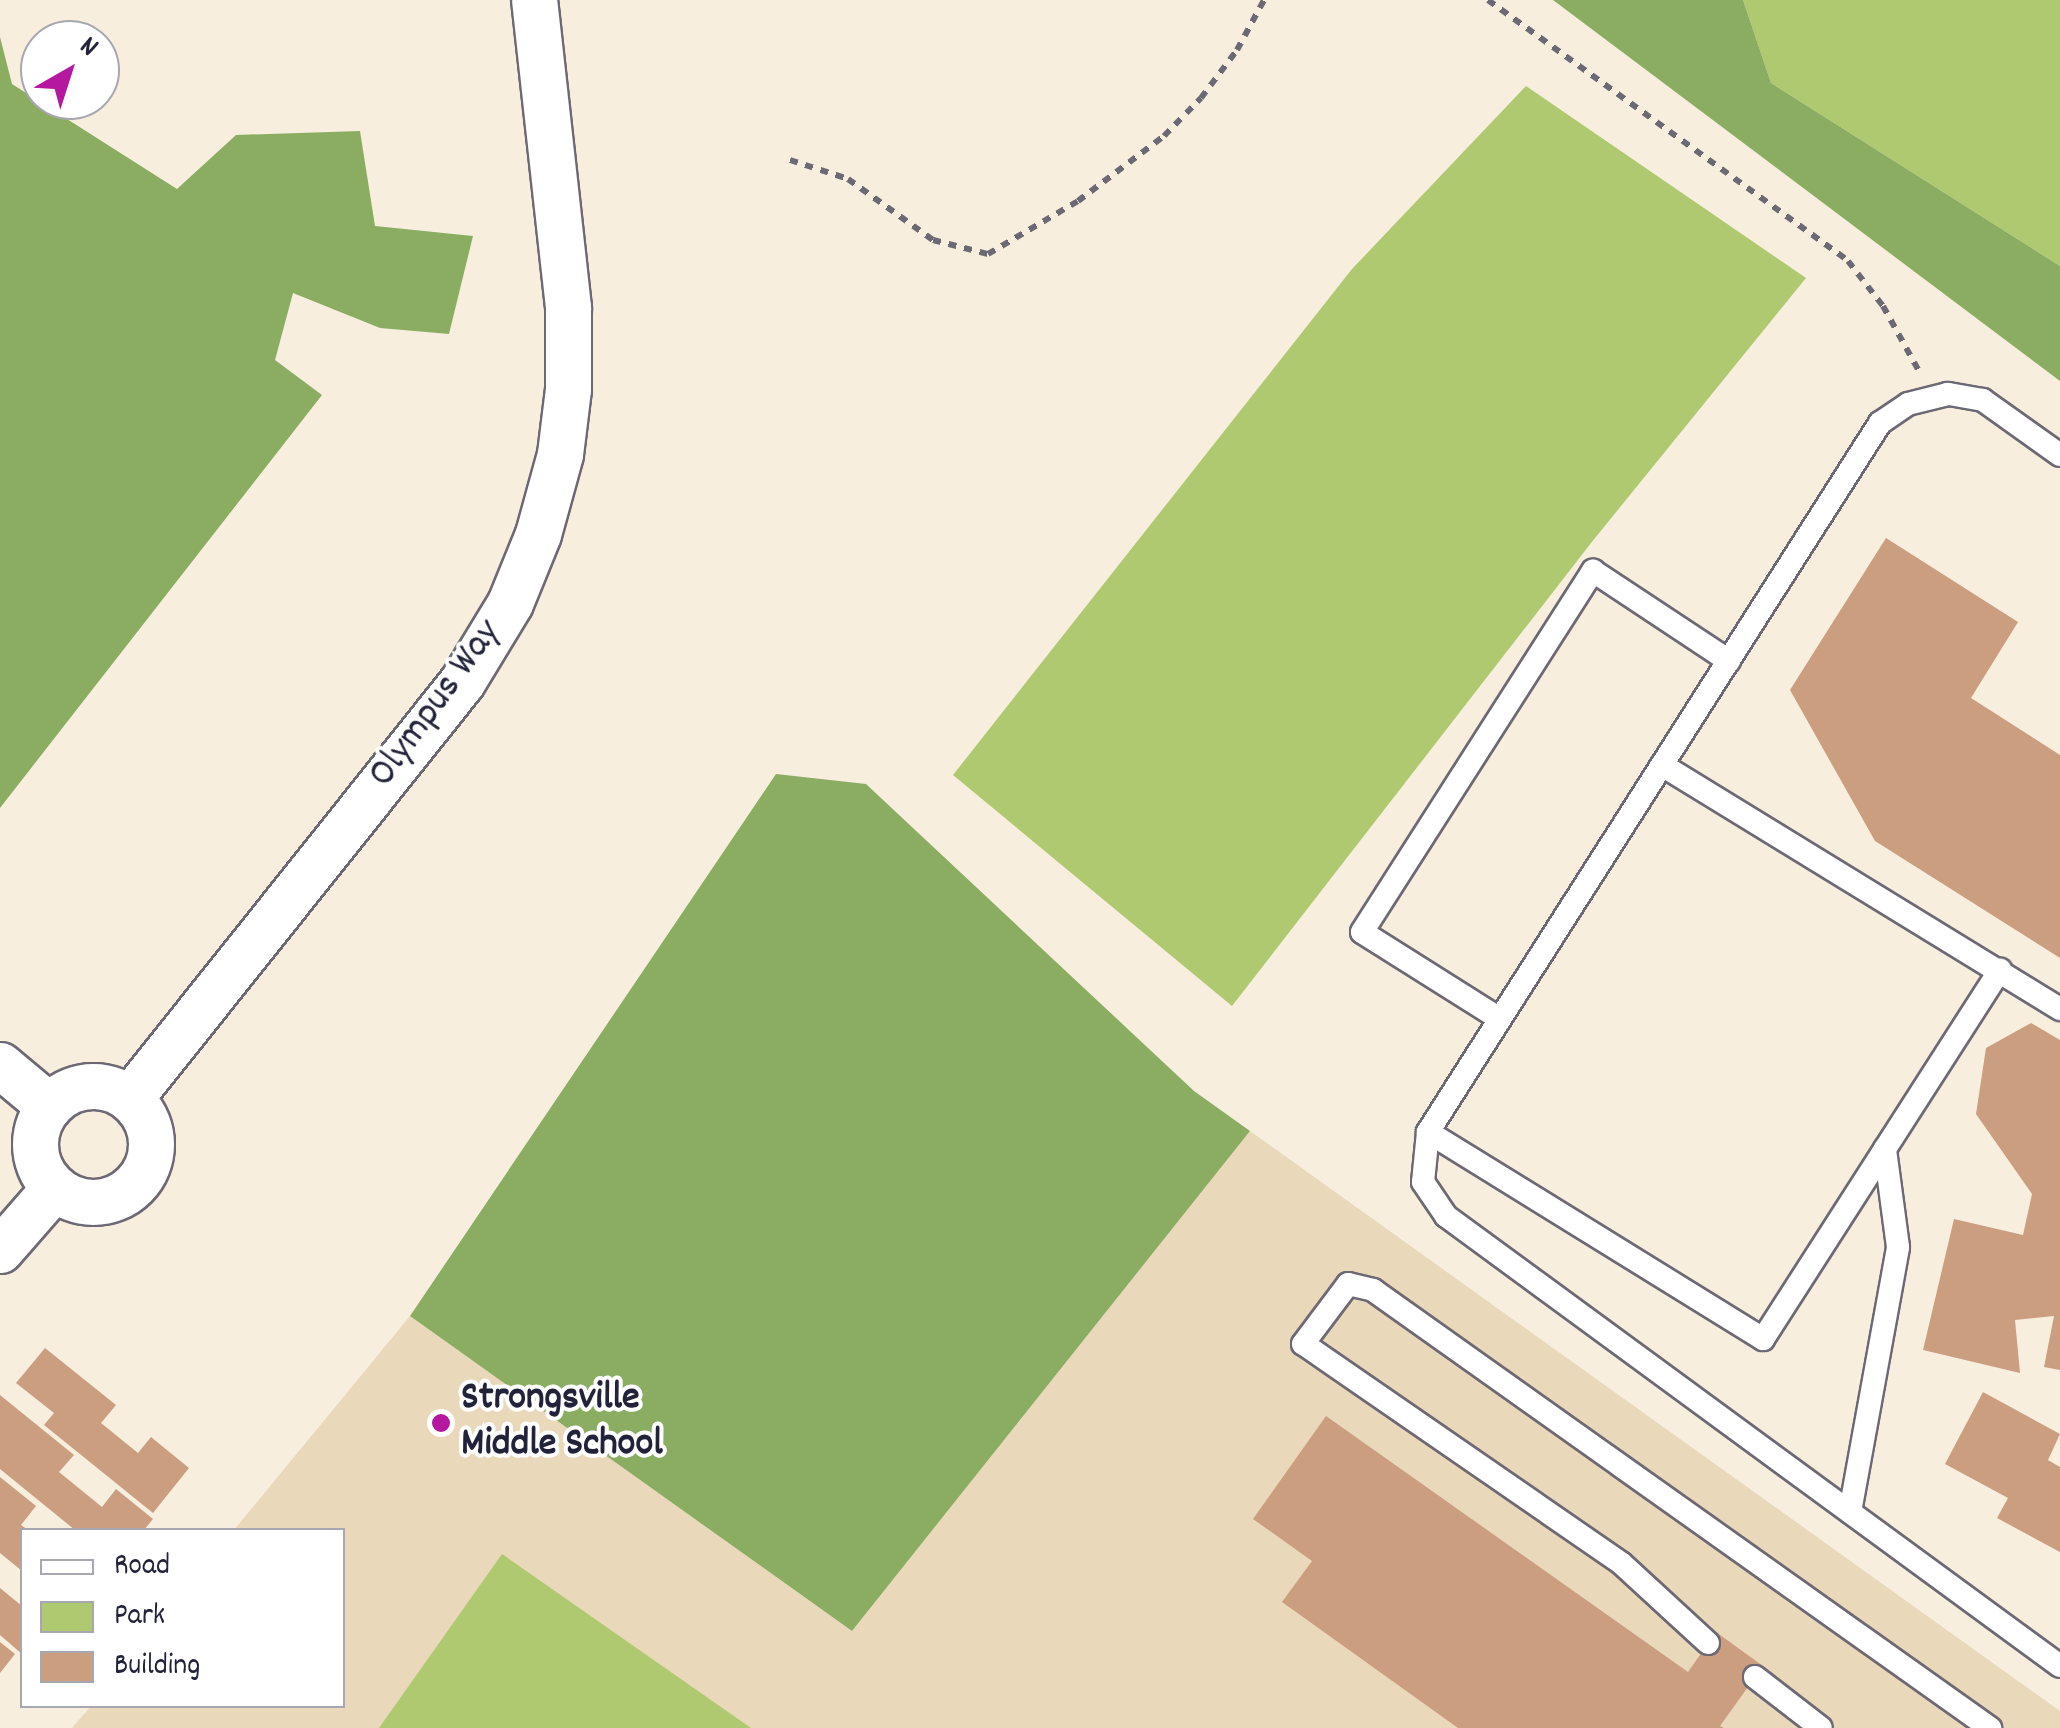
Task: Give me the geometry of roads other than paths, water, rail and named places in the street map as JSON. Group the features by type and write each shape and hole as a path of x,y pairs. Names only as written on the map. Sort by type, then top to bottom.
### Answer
{"street":[{"name":"Olympus Way","path":"130,1098 462,682 510,603 538,534 560,454 568,340 534,0"},
{"path":"0,1065 49,1106"},
{"path":"87,1086 130,1098 150,1130 152,1148 138,1182 106,1202 70,1198 54,1188 39,1166 35,1142 49,1106 87,1086"},
{"path":"0,1250 54,1188"}],"lane":[{"path":"2060,455 1983,400 1948,394 1908,404 1880,422 1428,1132 1424,1182 1446,1216 2060,1666"},
{"path":"1500,1020 1362,932 1593,571 1728,661"},
{"path":"1662,764 2060,1009"},
{"path":"1428,1132 1763,1339 2000,970"},
{"path":"1850,1512 1898,1247 1885,1149"},
{"path":"1708,1643 1621,1563 1303,1344 1348,1284 1373,1290 1990,1728"},
{"path":"1755,1677 1822,1728"}],"place":[{"name":"Strongsville Middle School","path":"441,1423"}]}
